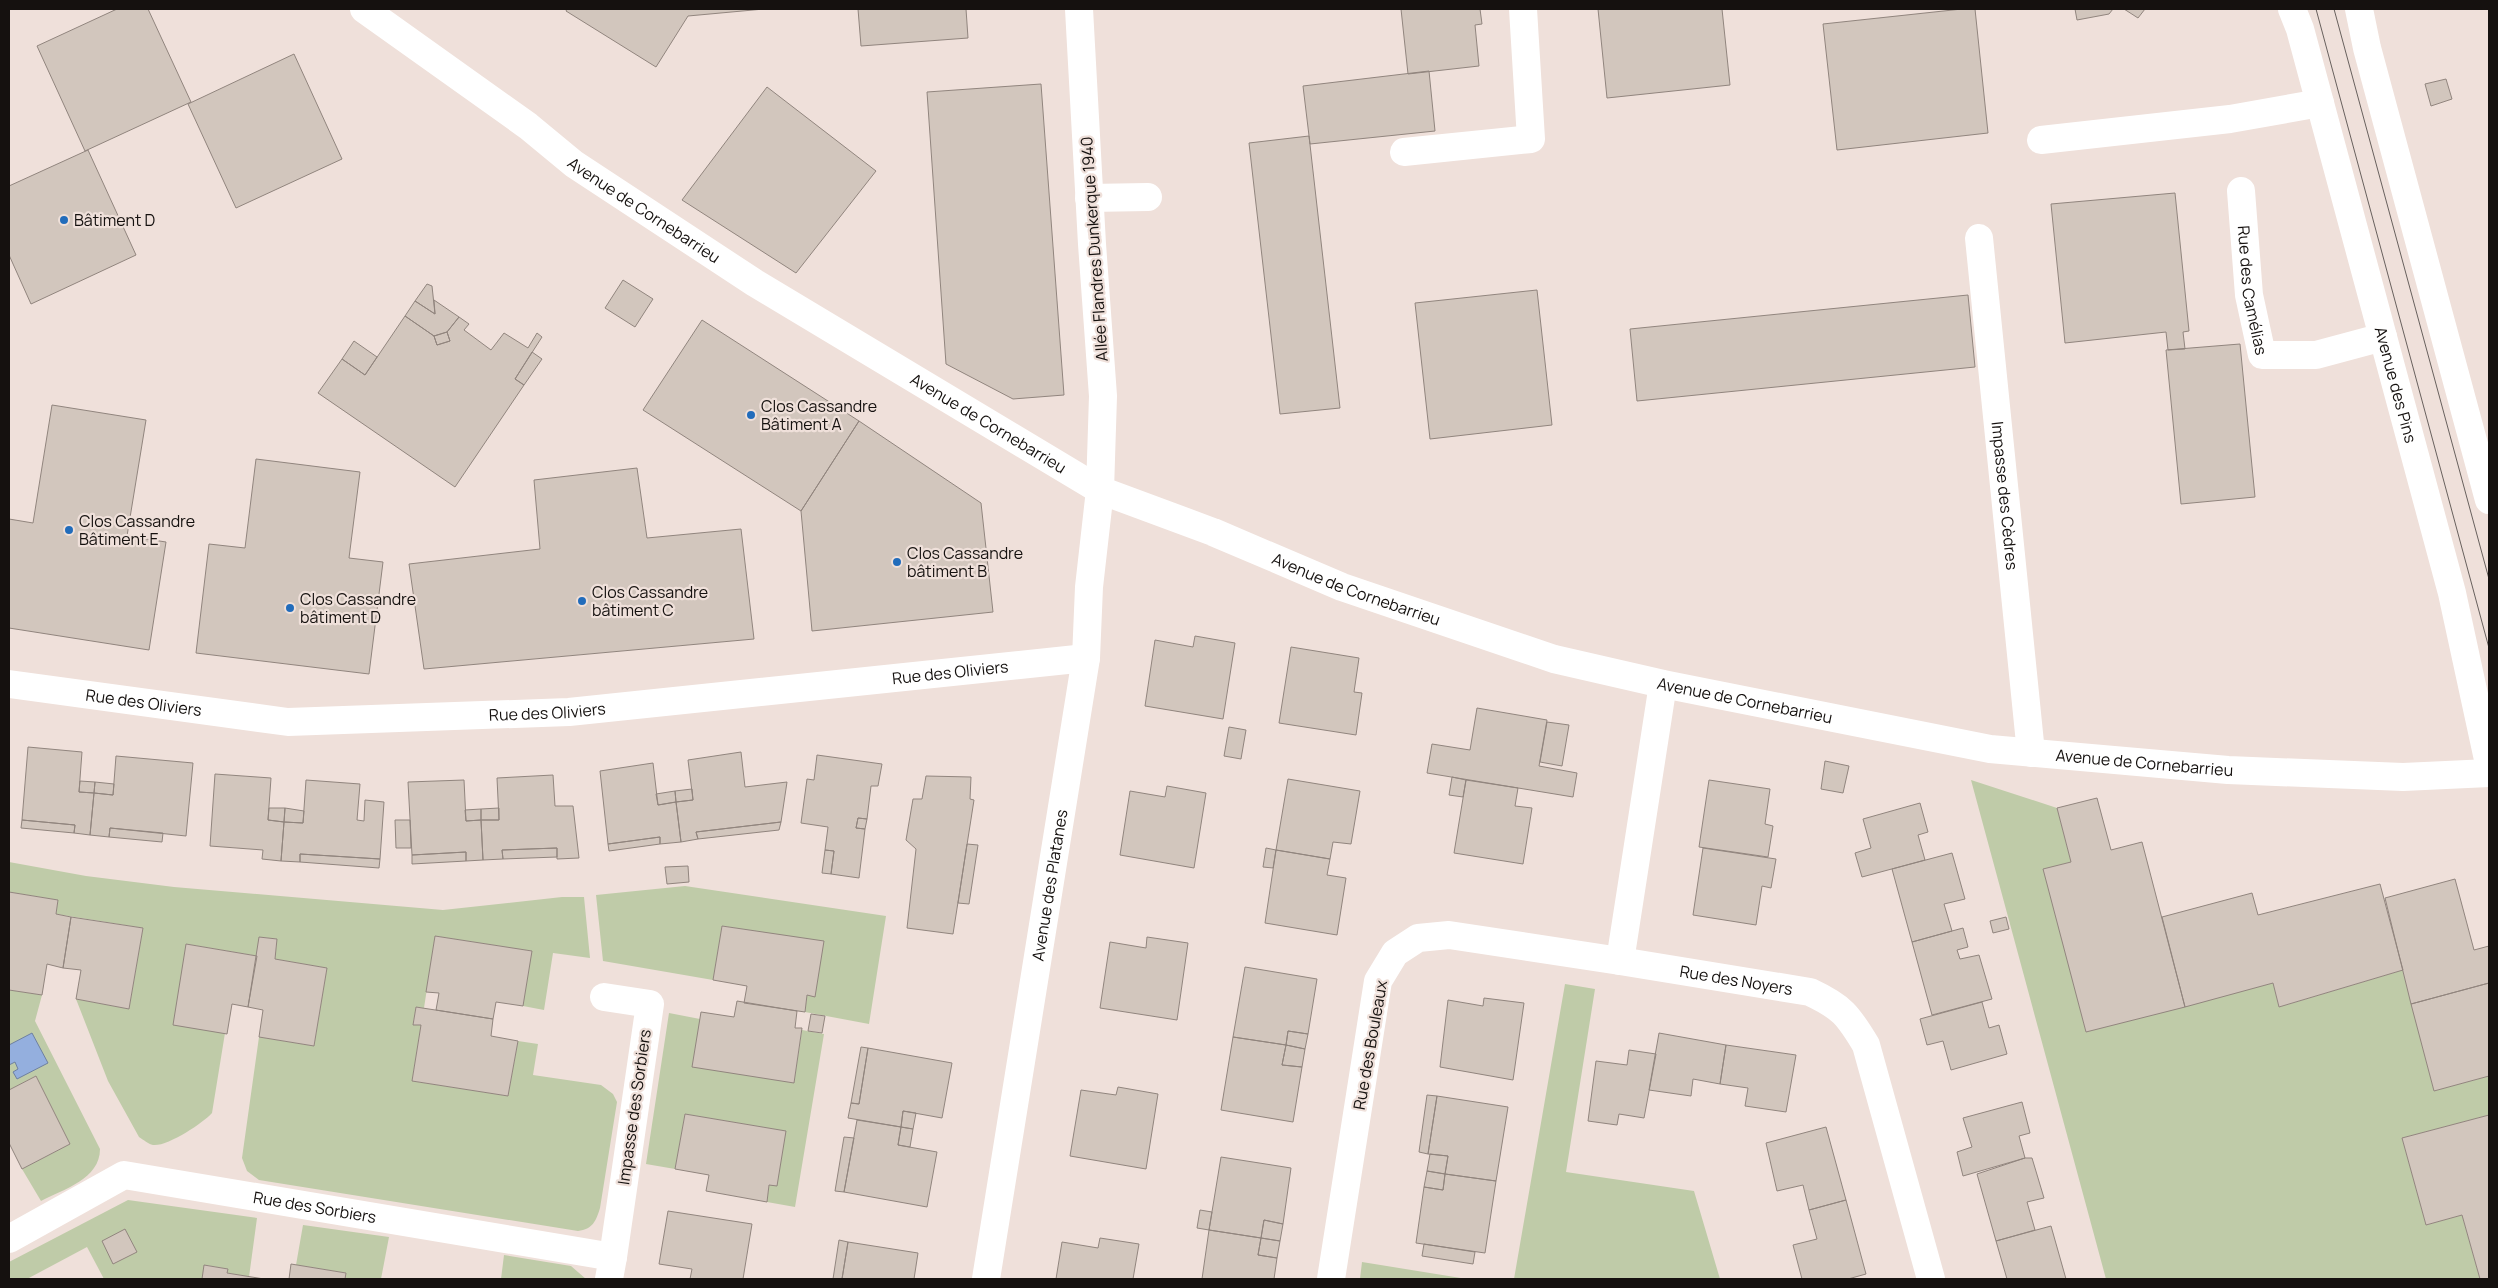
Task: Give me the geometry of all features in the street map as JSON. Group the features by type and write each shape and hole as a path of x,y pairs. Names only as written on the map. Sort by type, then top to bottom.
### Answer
{"street":[{"name":"Avenue de Cornebarrieu","path":"364,9 528,126 574,164 755,283 1100,490 1213,532 1342,587 1554,659 1663,684 1990,748 2238,770 2403,778 2489,773"},
{"name":"Allée Flandres Dunkerque 1940","path":"1080,9 1089,198 1103,396 1100,490"},
{"path":"1404,152 1531,139 1523,9"},
{"name":"Avenue des Pins","path":"2292,9 2300,29 2452,593 2489,764"},
{"path":"2359,9 2367,48 2489,500"},
{"path":"2041,140 2230,119 2320,103"},
{"name":"Rue des Camélias","path":"2240,191 2249,295 2262,355 2316,355 2383,337"},
{"path":"1089,198 1148,197"},
{"name":"Impasse des Cèdres","path":"1979,238 2031,753"},
{"name":"Avenue des Platanes","path":"986,1279 1086,658 1089,587 1100,490"},
{"name":"Rue des Oliviers","path":"9,684 288,722 569,712 1086,658"},
{"path":"1620,961 1663,684"},
{"name":"Rue des Bouleaux","path":"1331,1279 1378,981 1394,953 1418,938 1449,934 1620,961"},
{"name":"Rue des Noyers","path":"1620,961 1810,992 1835,1004 1853,1023 1866,1045 1931,1279"},
{"name":"Impasse des Sorbiers","path":"604,997 650,1004 611,1268"},
{"name":"Rue des Sorbiers","path":"9,1239 124,1175 611,1268"}],"green space":[{"path":"1971,780 2057,808 2071,862 2044,869 2086,1032 2273,983 2279,1007 2403,970 2434,1091 2489,1076 2489,1115 2402,1138 2426,1225 2462,1215 2480,1279 2106,1279"},
{"path":"9,862 86,876 174,887 443,910 562,897 584,897 590,958 553,953 544,1010 523,1006 531,951 435,936 424,1008 416,1007 413,1024 421,1025 412,1081 508,1096 518,1041 538,1044 533,1075 601,1085 613,1094 617,1102 600,1208 595,1220 587,1228 578,1231 259,1180 247,1171 242,1158 259,1037 314,1046 327,968 275,959 277,939 260,937 257,956 186,944 225,1033 212,1113 193,1128 167,1142 159,1145 148,1143 139,1137 108,1081 76,999 129,1009 143,928 56,914 58,900 9,892"},
{"path":"685,886 886,916 869,1024 805,1012 807,995 814,996 778,935 722,926 713,980 603,961 596,895"},
{"path":"1565,984 1595,989 1566,1172 1694,1191 1720,1279 1514,1279"},
{"path":"9,990 42,995 35,1021 100,1149 94,1168 87,1175 79,1182 41,1201 22,1169 70,1144 36,1076 9,1090"},
{"path":"669,1013 700,1019 794,1082 802,1030 824,1034 795,1207 767,1202 769,1185 785,1131 685,1114 675,1169 646,1164"},
{"path":"128,1200 257,1218 249,1277 227,1273 228,1269 205,1265 202,1279 104,1279 87,1247 27,1279 9,1279 9,1262"},
{"path":"303,1225 389,1237 381,1279 345,1279 346,1273 296,1265"},
{"path":"504,1255 571,1266 586,1279 501,1279"},
{"path":"1362,1262 1467,1279 1360,1279"}],"water":[{"path":"32,1033 48,1063 17,1079 13,1072 18,1069 15,1062 9,1065 9,1045"}],"building":[{"path":"117,9 148,9 191,102 85,151 37,46"},
{"path":"567,9 764,9 688,16 656,67 566,11"},
{"path":"858,9 966,9 968,38 861,46"},
{"path":"1401,9 1480,9 1482,24 1475,25 1479,66 1408,74"},
{"path":"1598,9 1722,9 1730,85 1607,98"},
{"path":"1975,9 1988,133 1837,150 1823,24"},
{"path":"2075,9 2113,9 2109,14 2077,20"},
{"path":"2124,9 2145,9 2138,18"},
{"path":"294,54 342,159 236,208 188,104"},
{"path":"1429,71 1435,131 1310,144 1303,86"},
{"path":"2446,79 2452,99 2431,106 2425,84"},
{"path":"1041,84 1064,395 1013,399 946,364 927,92"},
{"path":"767,87 876,171 796,273 682,200"},
{"path":"1309,136 1340,408 1280,414 1249,143"},
{"name":"Bâtiment D","path":"88,150 136,255 31,304 9,255 9,186"},
{"path":"2175,193 2189,331 2183,332 2185,349 2168,350 2166,332 2065,343 2051,204"},
{"path":"623,280 653,299 635,327 605,308"},
{"path":"427,284 432,286 435,314 415,301"},
{"path":"1537,290 1552,425 1430,439 1415,303"},
{"path":"1968,295 1975,367 1637,401 1630,329"},
{"path":"434,300 459,317 447,332 434,336 405,316 415,301 435,314"},
{"path":"405,316 434,336 437,345 450,341 447,332 459,317 469,324 464,330 491,350 504,333 528,348 537,333 542,337 515,379 524,385 455,487 318,393 342,359 365,375"},
{"name":"Clos Cassandre Bâtiment A","path":"702,320 859,421 801,511 643,410"},
{"path":"447,332 450,341 437,345 434,336"},
{"path":"354,341 377,357 365,375 342,359"},
{"path":"2240,344 2255,497 2181,504 2166,350"},
{"path":"532,352 542,359 524,385 515,379"},
{"name":"Clos Cassandre Bâtiment E","path":"52,405 146,420 127,536 166,542 149,650 9,628 9,519 33,523"},
{"name":"Clos Cassandre bâtiment B","path":"859,421 981,503 993,612 812,631 801,511"},
{"name":"Clos Cassandre bâtiment D","path":"256,459 360,472 349,558 383,562 369,674 196,653 209,544 245,548"},
{"name":"Clos Cassandre bâtiment C","path":"637,468 647,538 741,529 754,639 424,669 409,564 540,549 534,480"},
{"path":"1195,636 1235,643 1223,719 1145,706 1155,640 1193,647"},
{"path":"1291,647 1359,658 1354,692 1362,693 1356,735 1279,723"},
{"path":"1477,708 1547,720 1539,766 1577,773 1573,797 1427,773 1432,744 1470,750"},
{"path":"1547,722 1569,725 1562,766 1540,762"},
{"path":"1229,727 1246,730 1241,759 1224,756"},
{"path":"28,747 82,752 79,792 94,793 90,835 74,833 75,825 22,820"},
{"path":"741,752 745,787 787,782 781,822 696,832 698,839 681,842 676,802 693,800 688,760"},
{"path":"817,755 882,764 878,786 871,786 867,819 858,818 856,828 865,829 859,878 831,874 834,851 825,850 828,827 801,823 807,779 814,780"},
{"path":"116,756 193,763 186,836 110,828 109,837 90,835 94,793 113,795"},
{"path":"1825,761 1849,766 1843,793 1821,789"},
{"path":"653,763 658,805 676,802 681,842 660,844 660,837 608,844 600,771"},
{"path":"215,774 271,778 268,820 284,822 281,861 262,859 263,850 210,846"},
{"path":"553,775 555,806 573,806 579,858 557,859 557,848 502,850 503,859 483,860 481,820 499,820 497,778"},
{"path":"926,776 971,777 970,799 974,800 953,934 907,928 916,849 906,840 913,799 922,799"},
{"path":"1452,777 1466,780 1463,797 1449,795"},
{"path":"1288,779 1360,791 1351,844 1333,842 1330,859 1276,850"},
{"path":"306,780 360,784 357,820 364,821 365,800 384,802 380,859 300,854 300,862 281,861 284,822 303,823"},
{"path":"464,780 466,821 481,820 483,860 466,861 466,852 412,855 408,782"},
{"path":"1466,780 1518,788 1515,806 1532,808 1523,864 1454,853"},
{"path":"1709,780 1770,789 1765,824 1773,826 1768,857 1699,847"},
{"path":"80,781 95,782 94,793 79,792"},
{"path":"95,782 114,784 113,795 94,793"},
{"path":"1167,786 1206,793 1194,868 1120,855 1130,791 1165,797"},
{"path":"692,789 693,800 676,802 675,791"},
{"path":"675,791 676,802 658,805 656,794"},
{"path":"2097,798 2111,850 2142,842 2185,1007 2086,1032 2043,869 2071,862 2057,808"},
{"path":"1920,803 1928,832 1918,835 1925,860 1862,877 1855,853 1871,848 1863,819"},
{"path":"269,808 285,808 284,822 268,820"},
{"path":"285,808 304,811 303,823 284,822"},
{"path":"499,808 499,820 481,820 481,809"},
{"path":"481,809 481,820 466,821 465,810"},
{"path":"858,818 867,819 865,829 856,828"},
{"path":"22,820 75,825 74,833 21,828"},
{"path":"395,820 410,820 411,848 396,848"},
{"path":"781,822 779,830 698,839 696,832"},
{"path":"110,828 163,833 162,842 109,837"},
{"path":"660,837 660,844 609,851 608,844"},
{"path":"967,844 978,845 969,904 958,903"},
{"path":"557,848 557,857 503,859 502,850"},
{"path":"1266,848 1276,850 1273,868 1263,867"},
{"path":"1703,848 1776,859 1771,888 1762,886 1756,925 1693,915"},
{"path":"825,850 834,851 831,874 822,873"},
{"path":"1276,850 1330,859 1327,875 1346,878 1337,935 1265,923"},
{"path":"466,852 466,861 412,864 412,855"},
{"path":"1952,853 1965,899 1944,904 1952,931 1912,942 1892,869"},
{"path":"300,854 380,859 379,868 300,862"},
{"path":"688,866 689,882 667,884 665,867"},
{"path":"2455,879 2474,950 2489,946 2489,983 2411,1004 2385,898"},
{"path":"2380,884 2403,970 2279,1007 2273,983 2185,1007 2162,917 2252,893 2258,915"},
{"path":"9,892 58,900 56,914 71,917 63,968 47,964 42,995 9,990"},
{"path":"71,917 143,928 129,1009 76,999 81,970 63,968"},
{"path":"2006,917 2009,929 1993,933 1990,921"},
{"path":"722,926 824,941 815,997 807,995 805,1012 744,1003 747,986 713,980"},
{"path":"1963,928 1968,947 1957,950 1960,959 1979,955 1992,999 1932,1015 1912,942"},
{"path":"435,936 532,951 523,1006 496,1002 493,1019 436,1010 439,993 426,992"},
{"path":"259,937 277,939 275,959 327,968 314,1046 259,1037 263,1010 248,1007"},
{"path":"1147,937 1188,943 1177,1020 1100,1008 1110,942 1146,948"},
{"path":"186,944 257,956 248,1007 232,1004 227,1034 173,1025"},
{"path":"1245,967 1317,979 1308,1034 1288,1031 1286,1045 1233,1037"},
{"path":"2489,983 2489,1076 2434,1091 2411,1004"},
{"path":"1484,998 1524,1003 1513,1080 1440,1067 1448,1000 1483,1006"},
{"path":"737,1001 797,1011 795,1028 802,1028 794,1083 692,1067 701,1012 734,1017"},
{"path":"1982,1002 1989,1028 1999,1025 2007,1054 1951,1070 1943,1041 1927,1045 1920,1019"},
{"path":"416,1007 493,1019 491,1036 518,1041 508,1096 412,1081 421,1025 413,1025"},
{"path":"811,1014 825,1016 822,1033 808,1031"},
{"path":"1288,1031 1308,1034 1305,1049 1286,1045"},
{"path":"1659,1033 1726,1045 1720,1084 1693,1079 1691,1096 1649,1090"},
{"path":"1233,1037 1286,1045 1282,1065 1302,1067 1293,1122 1221,1110"},
{"path":"1286,1045 1305,1049 1302,1067 1282,1065"},
{"path":"1726,1045 1796,1055 1786,1112 1745,1106 1748,1088 1720,1084"},
{"path":"861,1047 868,1048 859,1104 851,1103"},
{"path":"868,1048 952,1063 942,1118 903,1111 901,1127 848,1118 851,1103 859,1104"},
{"path":"1629,1050 1656,1054 1644,1118 1619,1114 1617,1125 1588,1121 1596,1061 1627,1065"},
{"path":"36,1076 70,1144 22,1169 9,1143 9,1090"},
{"path":"1118,1087 1158,1094 1146,1169 1070,1156 1081,1090 1116,1095"},
{"path":"1427,1095 1437,1096 1428,1154 1419,1152"},
{"path":"1437,1096 1508,1107 1496,1181 1445,1174 1448,1156 1428,1154"},
{"path":"2022,1102 2030,1133 2019,1136 2025,1158 1963,1176 1957,1152 1972,1147 1963,1118"},
{"path":"903,1111 916,1113 913,1129 901,1127"},
{"path":"685,1114 786,1131 777,1186 769,1185 767,1202 706,1191 709,1175 675,1169"},
{"path":"2489,1115 2489,1279 2480,1279 2462,1215 2426,1225 2402,1138"},
{"path":"857,1120 901,1127 898,1145 937,1152 927,1207 844,1192"},
{"path":"901,1127 913,1129 910,1147 898,1145"},
{"path":"1826,1127 1846,1200 1809,1210 1803,1185 1777,1191 1766,1143"},
{"path":"844,1137 854,1138 844,1192 835,1191"},
{"path":"1430,1154 1448,1156 1445,1174 1427,1171"},
{"path":"1221,1157 1291,1168 1283,1224 1264,1220 1261,1238 1209,1230"},
{"path":"2025,1158 2032,1158 2044,1198 2027,1202 2035,1230 1996,1241 1977,1174"},
{"path":"1427,1171 1445,1174 1443,1190 1424,1187"},
{"path":"1445,1174 1496,1181 1485,1253 1416,1243 1424,1187 1443,1190"},
{"path":"1846,1200 1866,1274 1848,1279 1802,1279 1793,1245 1817,1239 1809,1210"},
{"path":"1200,1210 1212,1212 1209,1230 1197,1228"},
{"path":"668,1211 752,1224 743,1279 690,1279 692,1269 659,1264"},
{"path":"1264,1220 1283,1224 1280,1241 1261,1238"},
{"path":"2051,1226 2066,1279 2007,1279 1996,1241"},
{"path":"125,1229 137,1252 113,1264 102,1241"},
{"path":"1209,1230 1261,1238 1258,1255 1277,1258 1274,1279 1202,1279"},
{"path":"1100,1238 1139,1244 1133,1279 1056,1279 1062,1242 1098,1248"},
{"path":"1261,1238 1280,1241 1277,1258 1258,1255"},
{"path":"839,1240 848,1242 842,1279 833,1279"},
{"path":"848,1242 918,1253 914,1279 842,1279"},
{"path":"1424,1244 1475,1252 1473,1264 1422,1256"},
{"path":"291,1264 346,1273 345,1279 289,1279"},
{"path":"204,1265 228,1269 227,1273 264,1279 202,1279"}],"tram line":[{"path":"2316,9 2489,648"},
{"path":"2334,9 2489,579"}],"place":[{"name":"Bâtiment D","path":"64,220"},
{"name":"Clos Cassandre Bâtiment A","path":"751,415"},
{"name":"Clos Cassandre Bâtiment E","path":"69,530"},
{"name":"Clos Cassandre bâtiment B","path":"897,562"},
{"name":"Clos Cassandre bâtiment C","path":"582,601"},
{"name":"Clos Cassandre bâtiment D","path":"290,608"}]}
